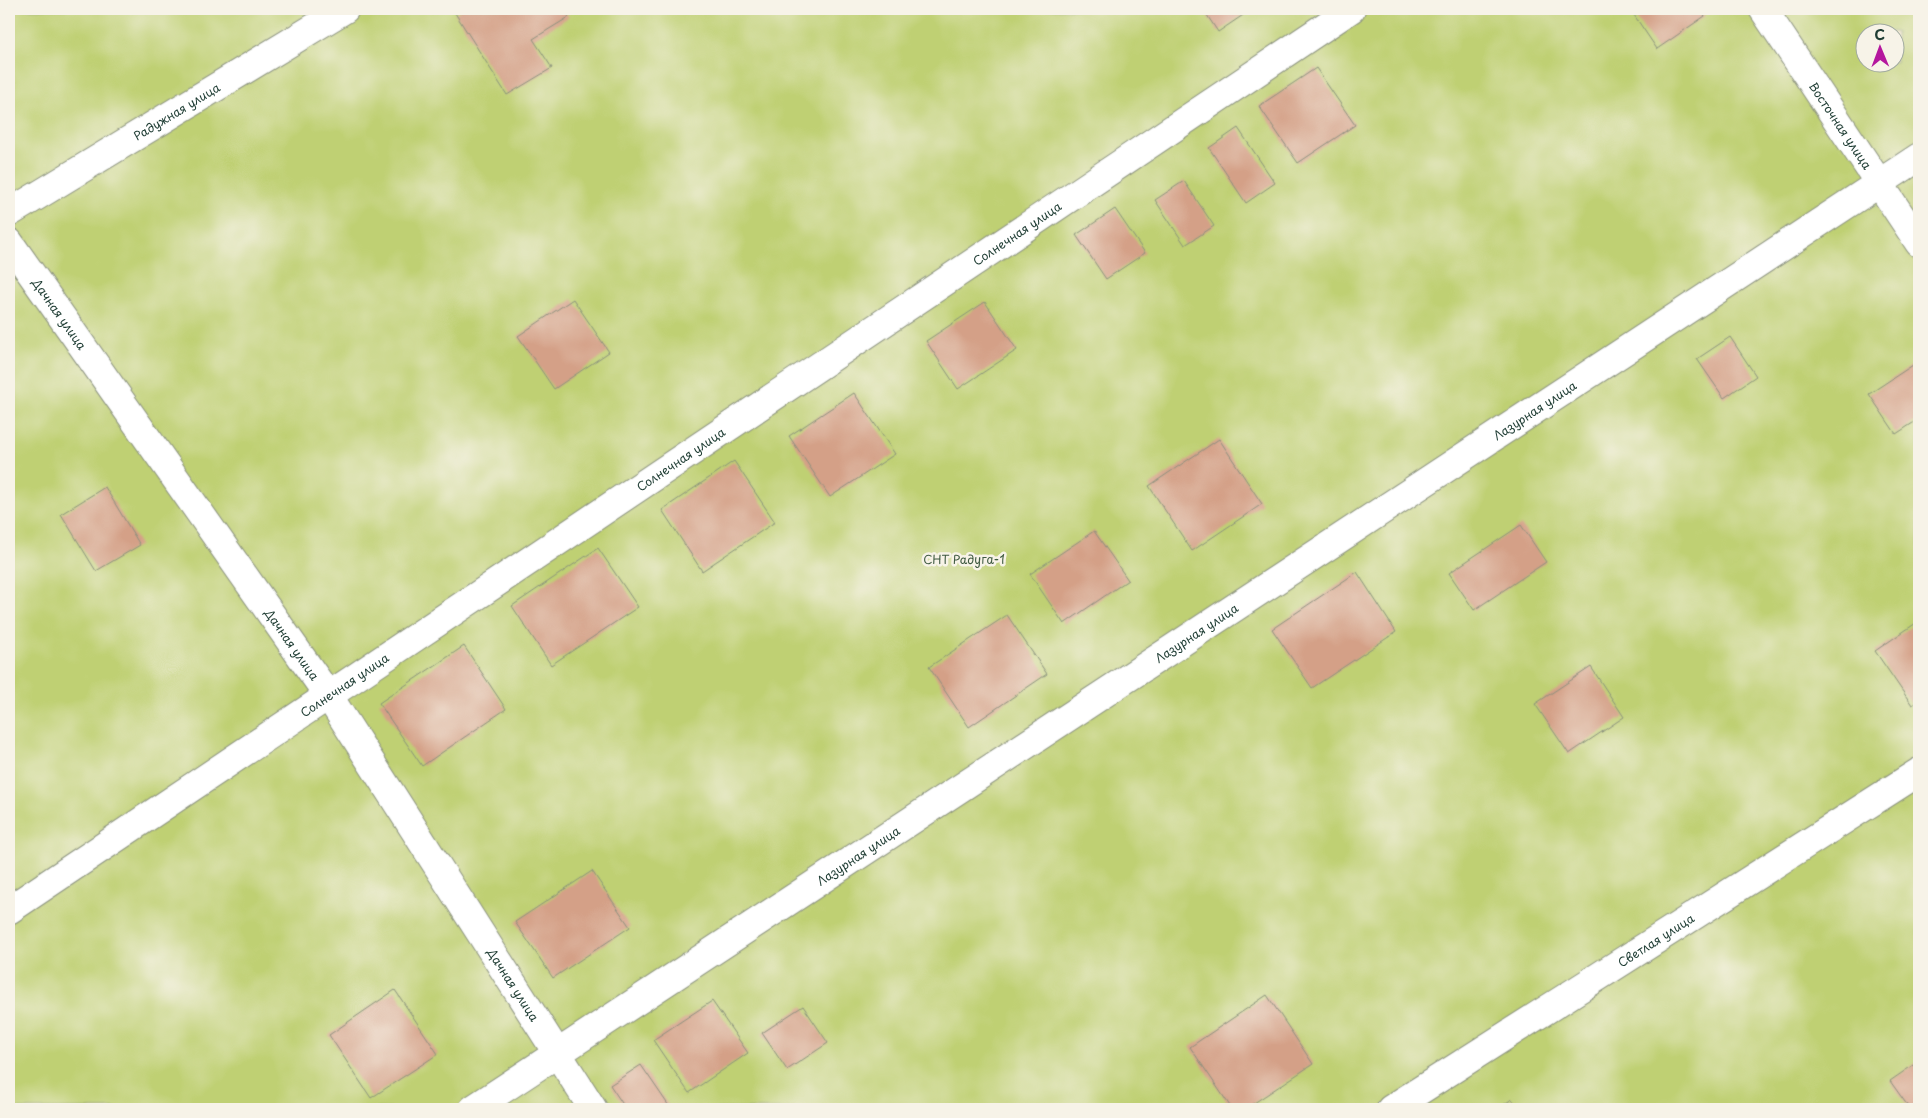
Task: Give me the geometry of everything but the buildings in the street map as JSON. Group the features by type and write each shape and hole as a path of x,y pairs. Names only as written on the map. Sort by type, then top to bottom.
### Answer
{"street":[{"name":"Радужная улица","path":"9,214 346,9"},
{"name":"Солнечная улица","path":"9,910 1351,9"},
{"name":"Восточная улица","path":"1763,9 1919,243"},
{"name":"Лазурная улица","path":"473,1109 1919,157"},
{"name":"Дачная улица","path":"9,242 328,695 556,1054 593,1109"},
{"name":"Светлая улица","path":"1391,1109 1919,772"}],"green space":[{"name":"СНТ Радуга-1","path":"9,9 1919,9 1919,1109 9,1109"}]}
